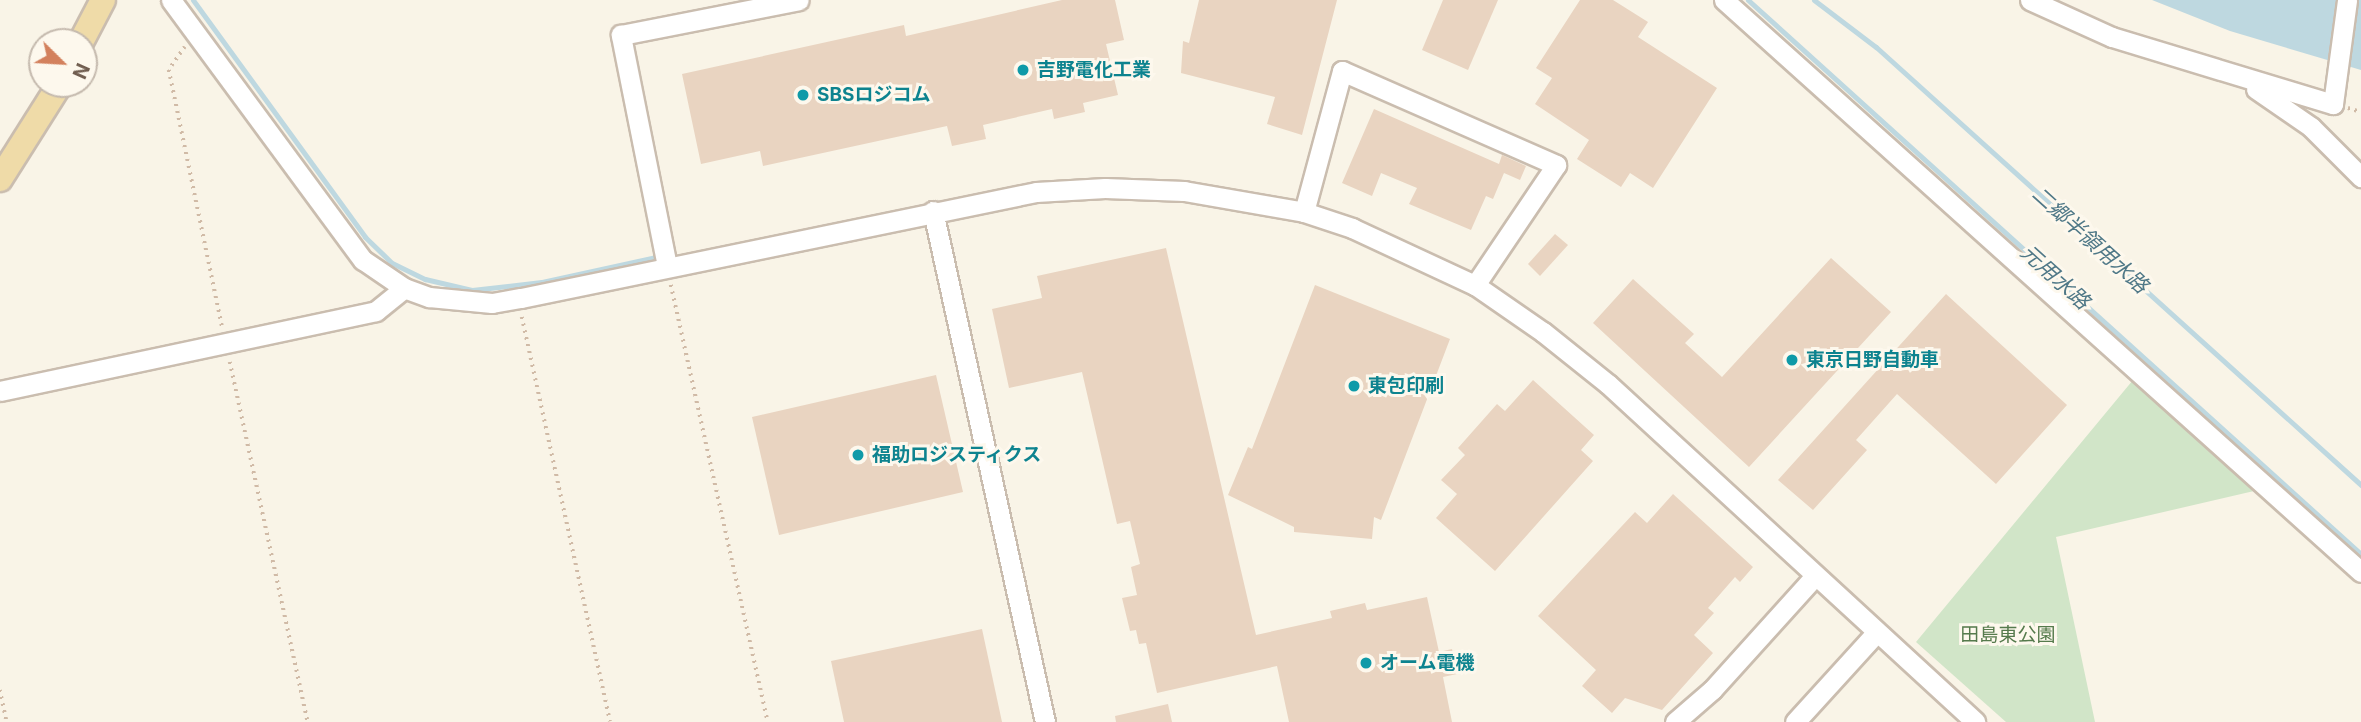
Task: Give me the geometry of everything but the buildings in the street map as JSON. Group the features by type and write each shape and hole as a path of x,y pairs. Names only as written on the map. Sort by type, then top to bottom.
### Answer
{"main road":[{"path":"88,28 103,0"},
{"path":"0,179 51,98"}],"street":[{"path":"171,0 363,260 404,288 459,302 521,298 1035,192 1105,188 1184,191 1304,212 1399,247 1475,285 1608,384 1975,722"},
{"path":"667,266 621,36 799,0"},
{"path":"2030,0 2112,37 2244,80 2333,104 2347,0"},
{"path":"1732,3 2361,572"},
{"path":"1304,212 1342,71 1556,165 1475,285"},
{"path":"2244,80 2311,127 2361,177"},
{"path":"933,211 1045,722"},
{"path":"0,391 376,311 404,288"},
{"path":"1675,722 1712,690 1814,576"},
{"path":"1795,722 1876,633"}],"path":[{"path":"195,31 170,71 226,345 309,722"},
{"path":"667,266 768,722"},
{"path":"521,298 523,326 610,722"},
{"path":"0,690 7,722"}],"green space":[{"name":"田島東公園","path":"2133,380 2254,491 2056,537 2095,722 2006,722 1916,642"}],"water":[{"path":"2152,0 2361,0 2361,70 2230,31"}],"waterway":[{"path":"193,0 365,237 392,263 425,279 472,290 542,282 656,257 655,253"},
{"name":"元用水路","path":"1748,0 2361,554"},
{"name":"二郷半領用水路","path":"1814,0 1876,47 2361,485"}],"place":[{"name":"吉野電化工業","path":"1023,70"},
{"name":"SBSロジコム","path":"803,95"},
{"name":"東京日野自動車","path":"1792,360"},
{"name":"東包印刷","path":"1354,386"},
{"name":"福助ロジスティクス","path":"858,455"},
{"name":"オーム電機","path":"1366,663"}]}
